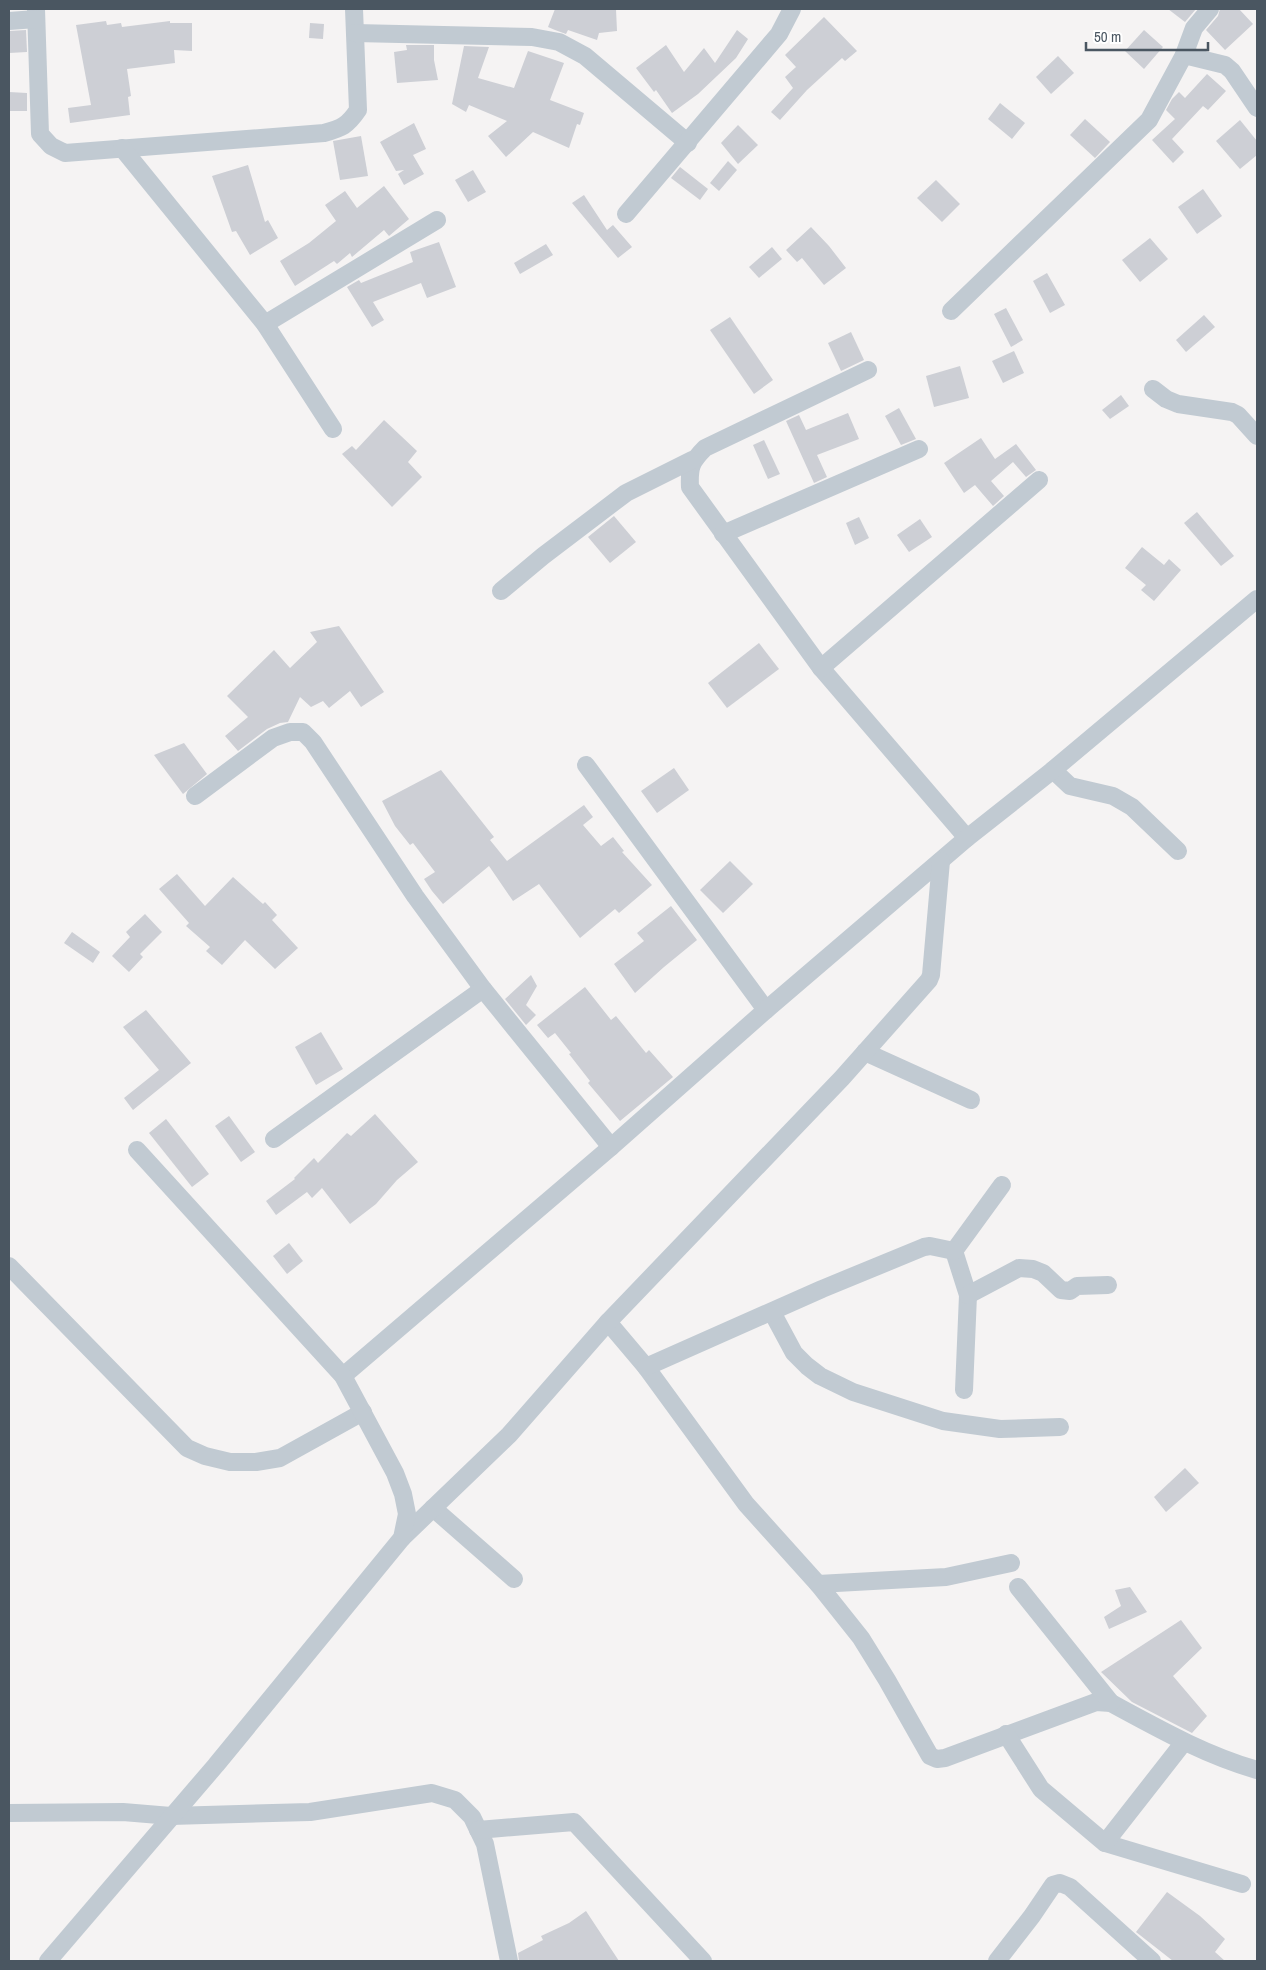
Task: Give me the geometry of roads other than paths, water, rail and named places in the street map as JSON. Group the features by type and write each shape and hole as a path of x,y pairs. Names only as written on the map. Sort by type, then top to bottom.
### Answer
{"street":[{"path":"9,21 36,14 40,134 51,146 65,153 324,133 342,128 351,121 358,110 354,9"},
{"path":"626,214 779,34 792,9"},
{"path":"951,311 1149,120 1184,55 1194,28 1210,9"},
{"path":"355,33 532,37 559,42 585,56 688,143"},
{"path":"1184,55 1225,65 1232,71 1257,108"},
{"path":"122,148 265,324 333,429"},
{"path":"265,324 437,220"},
{"path":"501,591 543,556 626,493 692,460 705,448 868,370"},
{"path":"1153,389 1166,399 1178,404 1232,412 1238,415 1257,436"},
{"path":"723,534 919,449"},
{"path":"692,460 690,487 723,534 821,668 967,838"},
{"path":"821,668 1039,480"},
{"path":"343,1376 611,1147 766,1010 942,862 967,838 1053,770 1257,600"},
{"path":"195,796 272,738 290,732 303,732 313,742 415,896 482,989 611,1147"},
{"path":"586,765 766,1010"},
{"path":"1053,770 1070,786 1112,796 1132,807 1178,852"},
{"path":"48,1961 222,1757 402,1538 509,1435 608,1322 865,1052 929,980 942,862"},
{"path":"274,1139 482,989"},
{"path":"865,1052 971,1100"},
{"path":"137,1150 343,1376 395,1473 403,1494 407,1514 402,1538"},
{"path":"954,1251 1002,1185"},
{"path":"646,1367 924,1248 930,1246 954,1251"},
{"path":"954,1251 968,1295 964,1390"},
{"path":"9,1266 187,1448 205,1456 230,1462 256,1462 280,1458 363,1412"},
{"path":"968,1295 1024,1267 1043,1273 1061,1290 1070,1290 1077,1286 1108,1285"},
{"path":"772,1312 794,1353 807,1366 820,1376 853,1392 942,1421 1000,1429 1060,1427"},
{"path":"608,1322 646,1367 746,1504 818,1584 861,1638 930,1756 937,1759 946,1758 1096,1702 1111,1703"},
{"path":"433,1508 514,1579"},
{"path":"818,1584 946,1577 1011,1562"},
{"path":"1018,1588 1111,1703 1184,1742 1225,1761 1257,1770"},
{"path":"1006,1734 1042,1789 1105,1843 1242,1884"},
{"path":"1105,1843 1184,1742"},
{"path":"9,1813 123,1812 171,1816 310,1812 432,1793 455,1800 472,1817 485,1844 509,1961"},
{"path":"478,1830 574,1822 703,1961"},
{"path":"997,1961 1053,1885 1060,1883 1070,1887 1152,1961"}]}
